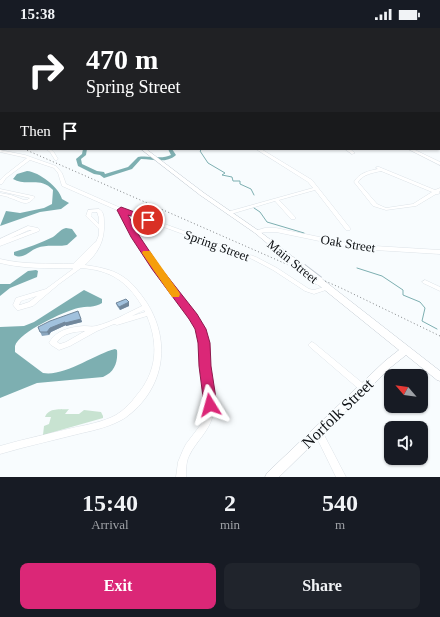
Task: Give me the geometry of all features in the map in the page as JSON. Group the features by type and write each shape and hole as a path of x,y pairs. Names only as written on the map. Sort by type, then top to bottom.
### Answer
{"main road":[{"name":"Main Street","path":"144,150 257,232 440,377"},
{"name":"Norfolk Street","path":"271,477 363,388 405,350"}],"street":[{"path":"49,150 56,159"},
{"path":"260,150 310,181 348,228"},
{"path":"348,150 353,153"},
{"path":"412,150 440,164"},
{"name":"Spring Street","path":"0,151 30,158 57,169 61,175 63,183 67,187 121,210 254,258 275,269 307,290 314,292 327,288"},
{"path":"0,183 5,177 30,158"},
{"path":"378,168 438,192 414,205 382,208 375,205 356,182 356,180 378,168"},
{"path":"229,213 316,188"},
{"path":"0,190 33,197 28,201 20,202 12,196 0,194"},
{"path":"276,199 293,218"},
{"path":"121,210 136,237 164,280 193,317 200,329 204,343 205,366 210,405 208,419 201,434 186,454 182,464 181,477"},
{"path":"48,290 78,266 98,246 102,229"},
{"name":"Oak Street","path":"257,232 276,230 358,247 440,252"},
{"path":"0,243 11,239"},
{"path":"0,261 21,265 78,266 108,272 119,276 128,284 147,310 159,345 158,361 147,388 129,410 120,416 95,426 0,450"},
{"path":"425,282 440,289"},
{"path":"95,329 61,333 56,336 53,342 58,347 68,344 95,329 147,310"},
{"path":"312,345 363,388"},
{"path":"318,432 341,477"}],"green space":[{"path":"69,409 65,414 79,414 84,410 101,412 103,418 43,435 44,426 49,424 51,417 45,417 49,412 52,410"}],"water":[{"path":"27,171 43,177 53,185 62,199 69,203 61,209 40,212 0,226 6,211 20,213 44,208 52,204 53,190 48,186 38,182 23,182 13,179 17,174"},
{"path":"66,228 72,229 77,236 67,245 41,247 34,249 23,256 14,255 14,252 55,236"},
{"path":"28,271 38,271 37,277 10,288 0,296 0,284 10,284"},
{"path":"84,290 102,299 102,303 96,306 81,307 72,310 43,323 18,340 15,346 15,352 43,373 51,373 60,372 115,349 117,350 117,359 113,369 103,377 37,383 0,398 0,327 24,326 34,322"}],"building":[{"path":"126,299 129,302 119,307 116,303"},
{"path":"78,311 81,319 65,322 50,328 47,332 40,332 38,327"}],"waterway":[{"path":"85,150 84,155 78,159 80,165 96,173 102,173 104,176 130,168 140,158 166,159 174,155 171,150"},
{"path":"201,150 200,151 208,163 225,173 222,175 232,177 233,181 240,181 240,184 251,189 254,195"},
{"path":"254,208 260,212 267,222 304,233"},
{"path":"357,268 382,276 403,290 403,295 420,302 425,308 422,321 437,329"}],"railway":[{"path":"26,150 341,288 440,336"}],"slow traffic":[{"path":"147,253 175,294"}],"route":[{"path":"148,220 121,210 136,237 164,280 193,317 200,329 204,343 205,366 210,405"}]}
